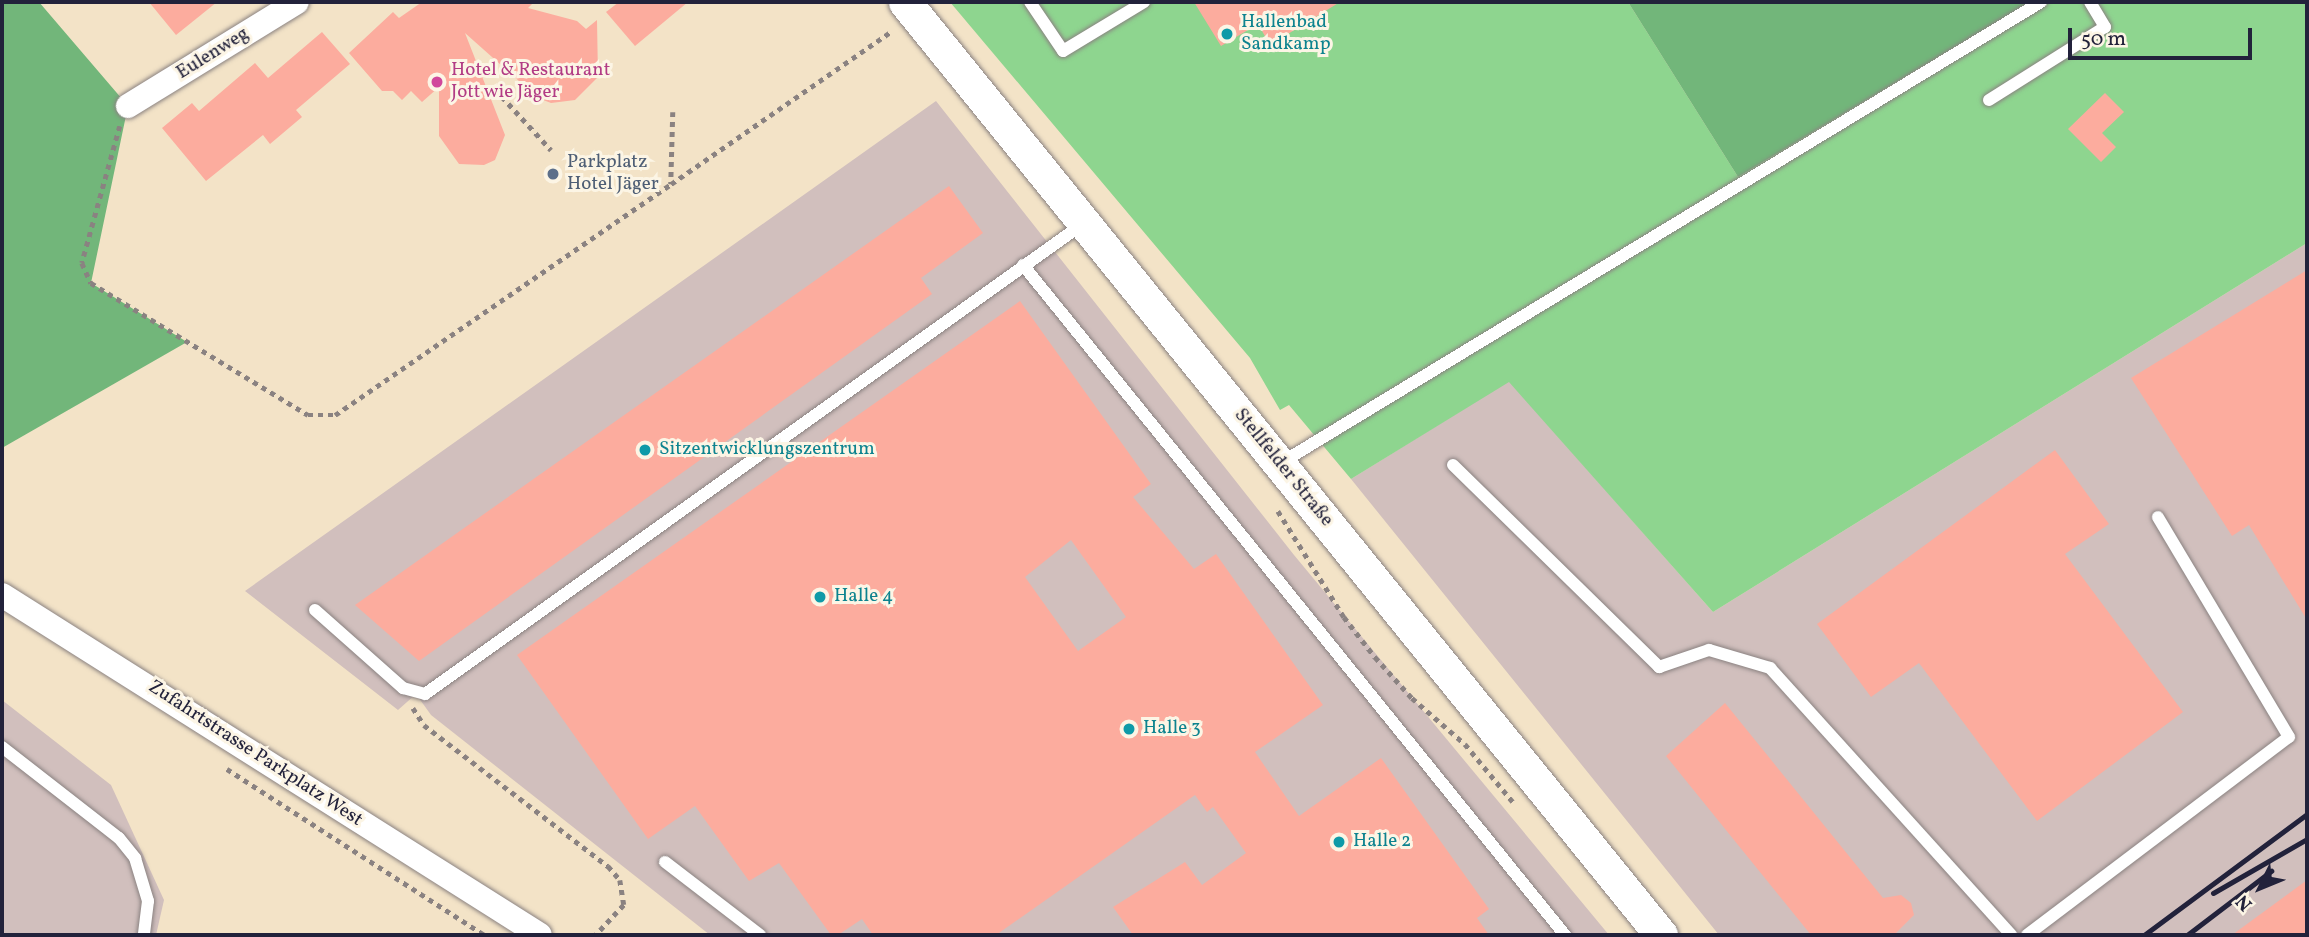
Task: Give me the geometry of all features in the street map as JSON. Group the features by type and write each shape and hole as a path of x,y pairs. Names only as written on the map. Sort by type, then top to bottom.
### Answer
{"street":[{"name":"Eulenweg","path":"128,106 290,3"},
{"name":"Stellfelder Straße","path":"904,17 1085,222 1661,935"},
{"name":"Zufahrtstrasse Parkplatz West","path":"2,595 540,935"}],"lane":[{"path":"1030,2 1063,51 1144,2"},
{"path":"1279,464 2041,2"},
{"path":"1989,100 2105,27 2090,2"},
{"path":"315,610 403,688 416,694 425,694 1085,222"},
{"path":"1023,265 1565,935"},
{"path":"1453,465 1659,667 1709,650 1770,668 2011,935"},
{"path":"2027,935 2290,737 2158,517"},
{"path":"2,747 119,838 135,858 148,901 144,935"},
{"path":"665,862 760,935"}],"path":[{"path":"128,106 82,263 91,283 308,415 335,415 898,27 904,17"},
{"path":"495,89 551,150"},
{"path":"671,184 673,112"},
{"path":"1271,502 1344,617 1375,657 1465,744 1518,807"},
{"path":"416,694 412,706 424,725 608,866 620,880 624,905 596,935"}],"shaded area":[{"path":"936,101 1294,555 1609,935 710,935 431,715 416,694 398,710 245,591"},
{"path":"2307,243 2307,935 1719,935 1351,479 1509,381 1713,612"},
{"path":"2,700 111,785 164,900 156,935 2,935"}],"green space":[{"path":"2,2 39,2 128,106 91,283 187,342 2,448"},
{"path":"950,2 1628,2 1738,177 2030,2 2307,2 2307,243 1713,612 1509,382 1351,479 1289,405 1280,410 1250,358"},
{"path":"1628,2 2030,2 1738,177"}],"building":[{"path":"149,2 217,2 176,35"},
{"name":"Hotel & Restaurant Jott wie Jäger","path":"422,2 534,2 528,8 577,21 586,29 597,20 598,77 575,100 551,103 538,98 465,33 505,135 495,160 484,165 459,164 439,136 439,87 422,102 411,91 402,100 393,91 382,91 349,53 393,12 399,18"},
{"path":"619,2 688,2 635,46 606,12"},
{"name":"Hallenbad Sandkamp","path":"1194,2 1340,2 1270,45 1258,24 1221,46"},
{"path":"322,32 350,64 296,110 302,117 270,144 263,135 206,181 162,128 192,103 199,111 255,63 268,78"},
{"path":"2105,93 2124,112 2102,133 2116,147 2101,162 2068,129"},
{"name":"Sitzentwicklungszentrum","path":"949,186 983,233 921,278 932,294 419,661 355,605"},
{"path":"2307,270 2307,620 2249,525 2232,536 2131,378"},
{"path":"1020,301 1151,484 1133,497 1194,569 1216,554 1323,705 1255,752 1299,816 1381,758 1489,909 1477,918 1489,935 1133,935 1113,907 1185,862 1202,885 1246,853 1213,807 1207,812 1195,795 996,935 873,935 862,919 838,935 831,935 779,863 749,881 695,806 648,839 517,655","holes":["1071,540 1126,617 1078,651 1025,577"]},
{"path":"2055,450 2109,524 2065,554 2183,712 2037,821 1919,663 1871,697 1817,624"},
{"path":"1725,703 1883,898 1901,895 1911,903 1914,915 1894,935 1811,935 1666,756"},
{"path":"2307,880 2307,935 2232,935"}],"railway":[{"path":"2144,935 2307,814"},
{"path":"2213,893 2307,839"},
{"path":"2187,935 2271,871"}],"place":[{"name":"Hallenbad Sandkamp","path":"1227,34"},
{"name":"Hotel & Restaurant Jott wie Jäger","path":"437,82"},
{"name":"Parkplatz Hotel Jäger","path":"553,174"},
{"name":"Sitzentwicklungszentrum","path":"645,450"},
{"name":"Halle 4","path":"820,597"},
{"name":"Halle 3","path":"1129,729"},
{"name":"Halle 2","path":"1339,842"}]}
